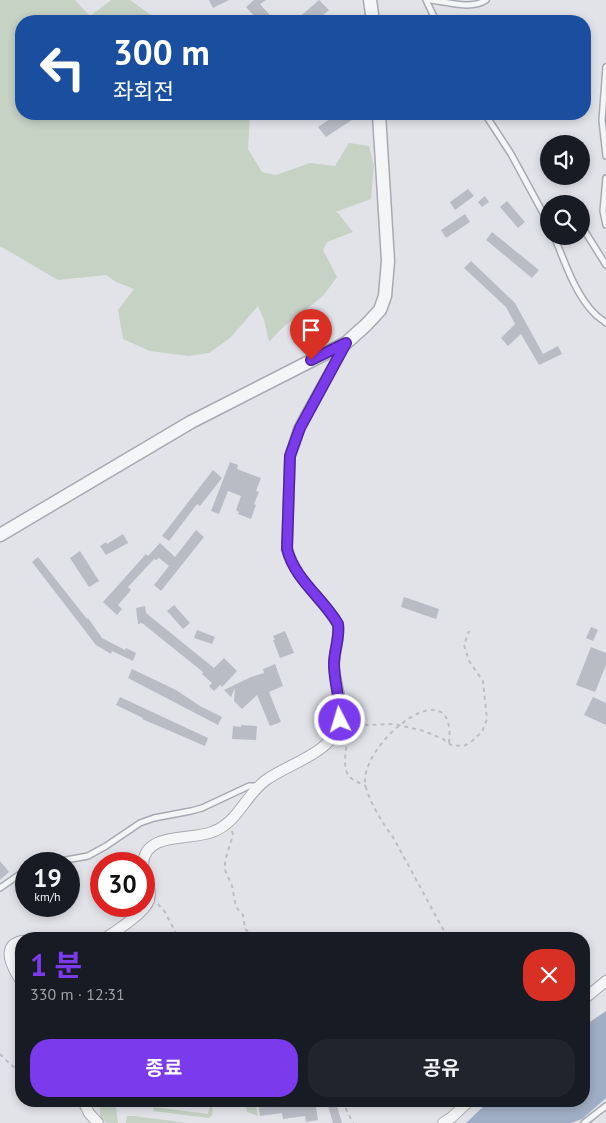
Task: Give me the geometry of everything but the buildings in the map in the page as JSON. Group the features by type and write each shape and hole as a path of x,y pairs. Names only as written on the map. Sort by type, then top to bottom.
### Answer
{"street":[{"path":"370,0 372,15"},
{"path":"0,535 191,422 346,343 380,310 385,296 388,262 379,120"},
{"path":"145,852 152,845 173,838 210,833 224,827 259,786 277,773 319,751 335,731 341,710 334,664 339,633 338,624 296,572 290,562 287,549 292,445 346,343"},
{"path":"113,932 133,917"},
{"path":"15,943 9,949 8,956 15,973"},
{"path":"590,994 606,981"},
{"path":"86,1107 98,1123"},
{"path":"443,1123 452,1118 463,1107"}],"lane":[{"path":"426,0 433,15"},
{"path":"431,0 473,5 486,0"},
{"path":"606,67 602,120 606,156"},
{"path":"489,120 540,205"},
{"path":"606,178 603,211 606,225"},
{"path":"590,239 606,265"},
{"path":"558,245 571,277 584,299 593,313 606,323"},
{"path":"80,857 88,856 106,846 140,823 154,818 191,811 249,786 259,786"},
{"path":"0,888 15,878"},
{"path":"584,1123 606,1106"}],"path":[{"path":"340,717 351,722 398,725 424,731 443,739 451,746 464,746 482,732 487,719 483,681 469,660 464,645 468,631"},
{"path":"445,932 394,837 387,830 366,786 365,779 378,746 398,725 421,712 432,710 441,713 448,720 450,731 449,744"},
{"path":"351,722 345,769 348,776 354,781 366,786"},
{"path":"230,821 233,835 225,861 225,870 232,886 236,907 242,915 245,929 249,932"},
{"path":"155,903 160,905 175,932"},
{"path":"0,1054 15,1067"},
{"path":"345,1107 353,1123"}],"green space":[{"path":"0,0 75,0 89,15 15,15 15,120 250,120 248,149 262,172 276,175 310,163 335,166 349,143 369,146 374,166 371,199 335,212 338,213 353,232 327,242 323,250 337,277 323,296 282,328 269,342 264,320 258,306 230,338 209,353 189,356 150,351 123,339 118,310 134,289 116,282 106,275 58,280 0,246"},
{"path":"111,0 130,0 151,15 91,15"},
{"path":"100,1107 116,1107 118,1123 107,1123 100,1118"},
{"path":"154,1107 208,1114 210,1107 213,1107 212,1115 209,1118 153,1111"},
{"path":"246,1107 256,1107 258,1116 247,1112"},
{"path":"127,1116 134,1116 188,1123 126,1123"}],"water":[{"path":"606,1011 606,1098 582,1119 571,1123 466,1123 483,1107 590,1107 590,1022"}],"route":[{"path":"311,360 346,343 292,445 287,549 290,562 296,572 338,624 339,633 334,664 341,710 340,720"}]}
